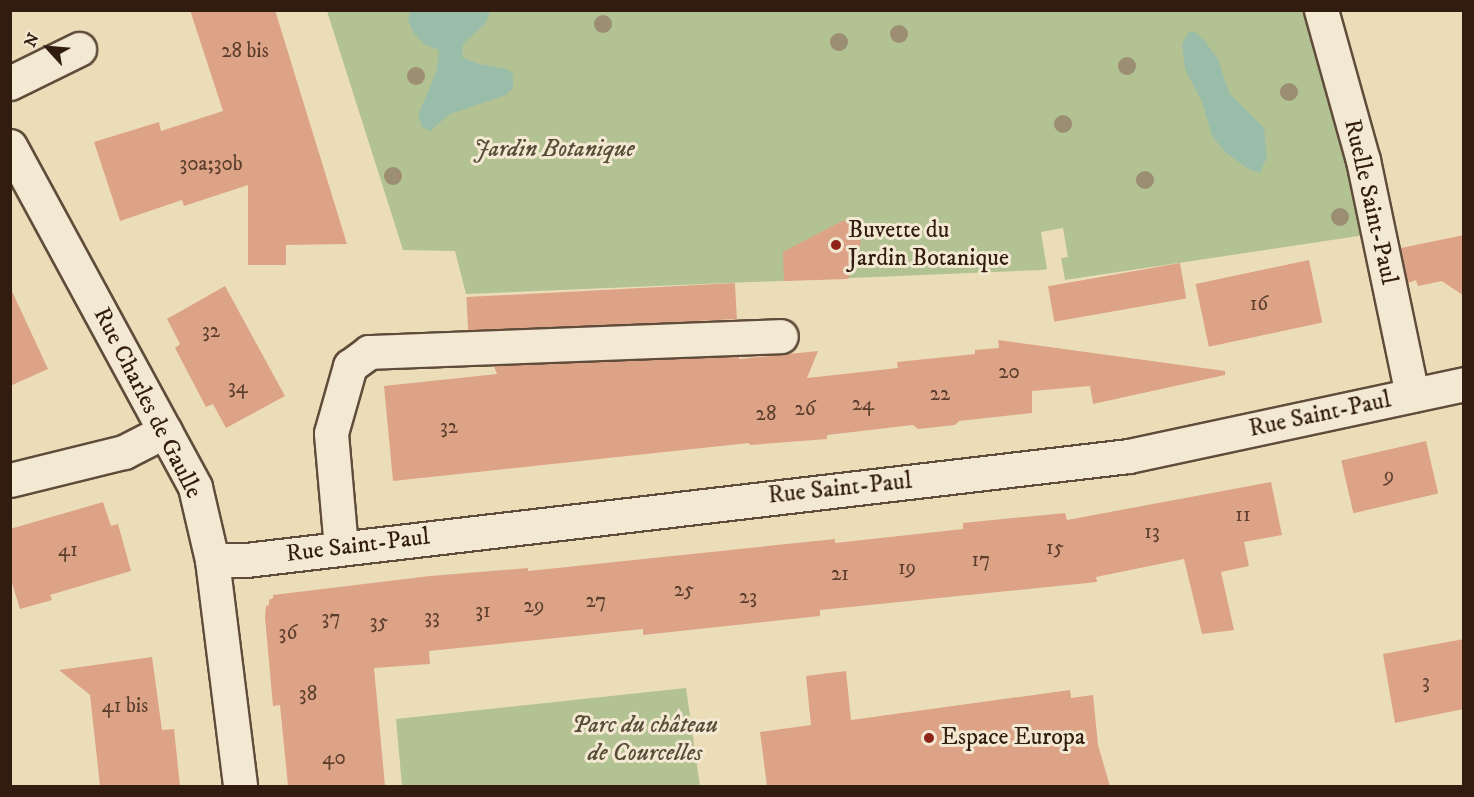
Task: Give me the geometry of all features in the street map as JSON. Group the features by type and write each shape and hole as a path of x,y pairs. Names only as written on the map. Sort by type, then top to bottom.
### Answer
{"street":[{"name":"Ruelle Saint-Paul","path":"1321,10 1363,160 1412,395"},
{"path":"10,83 79,49"},
{"name":"Rue Charles de Gaulle","path":"10,146 195,487 212,560 240,786"},
{"path":"341,548 331,433 350,366 369,352 781,336"},
{"name":"Rue Saint-Paul","path":"212,560 246,560 1129,456 1464,384"},
{"path":"10,480 124,452 165,431"}],"green space":[{"name":"Jardin Botanique","path":"327,11 1311,11 1372,234 1065,280 1061,258 1068,257 1063,228 1041,232 1047,269 1042,270 466,294 455,251 403,250"},
{"name":"Parc du château de Courcelles","path":"686,688 700,786 402,786 396,719"}],"shaded area":[{"path":"410,11 490,11 486,23 463,44 462,57 479,64 507,69 513,75 513,88 506,95 450,114 430,131 422,127 418,115 437,70 439,50 424,44 413,32 408,20"},
{"path":"1189,32 1195,32 1204,40 1218,59 1229,93 1264,128 1267,157 1260,173 1248,169 1225,152 1212,136 1202,102 1185,69 1182,44"}],"building":[{"path":"190,10 275,10 347,244 286,245 286,265 248,265 248,185 184,206 182,200 120,221 94,142 159,122 161,131 223,111"},
{"path":"844,220 861,237 860,249 848,279 784,281 783,252"},
{"path":"1464,235 1464,296 1442,281 1418,286 1416,280 1408,283 1401,248"},
{"path":"1309,260 1322,323 1209,347 1196,284"},
{"path":"1180,263 1186,298 1054,322 1048,286"},
{"path":"735,283 737,319 468,333 466,297"},
{"path":"225,286 285,396 226,428 213,404 206,407 175,348 180,344 167,319"},
{"path":"10,287 48,369 10,386"},
{"path":"998,340 1225,371 1225,375 1093,404 1090,386 1032,391 1032,413 959,421 955,425 918,429 913,425 827,435 827,439 750,445 749,443 393,481 384,386 497,374 494,366 739,356 739,359 818,351 807,378 898,368 897,362 975,354 975,350 999,348"},
{"path":"1426,441 1438,494 1353,513 1341,461"},
{"path":"1271,482 1282,535 1244,542 1249,566 1221,572 1234,630 1202,634 1184,559 1096,577 1097,582 820,610 820,616 643,635 643,629 429,651 430,664 374,668 385,786 288,786 280,705 273,706 265,617 266,606 269,605 269,600 273,598 273,595 430,576 528,568 528,571 835,539 835,543 963,529 963,523 1065,513 1067,520"},
{"path":"103,502 111,526 118,524 131,571 50,595 52,600 20,609 10,577 10,529"},
{"path":"1464,639 1464,709 1395,723 1383,654"},
{"path":"152,657 162,730 174,729 180,786 100,786 90,695 59,670"},
{"name":"Espace Europa","path":"846,671 851,720 1070,690 1071,698 1093,695 1098,745 1110,786 767,786 760,732 811,725 806,676"}],"place":[{"name":"Buvette du Jardin Botanique","path":"836,245"},
{"name":"Espace Europa","path":"929,738"}]}
